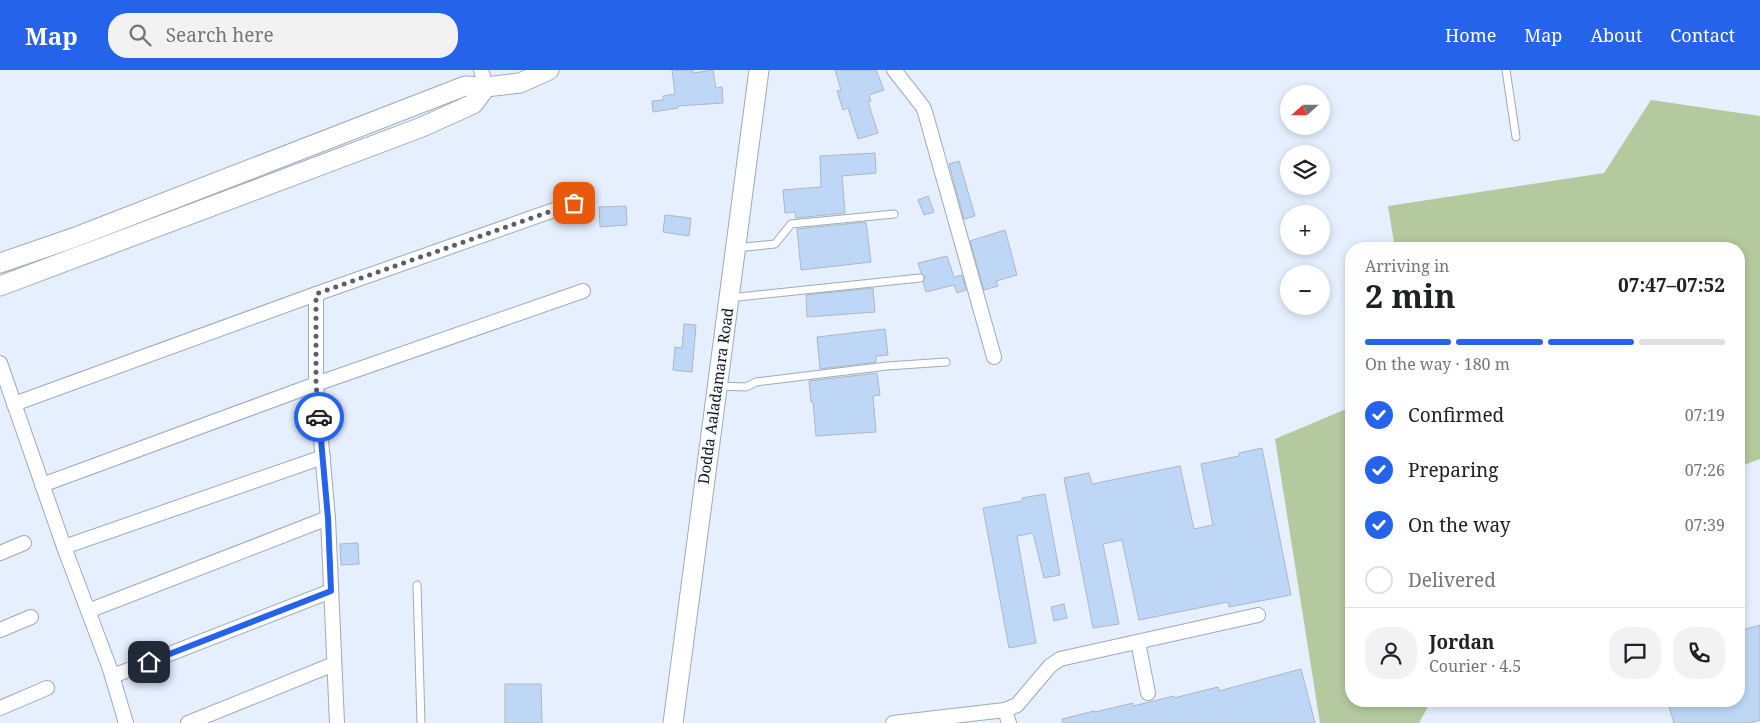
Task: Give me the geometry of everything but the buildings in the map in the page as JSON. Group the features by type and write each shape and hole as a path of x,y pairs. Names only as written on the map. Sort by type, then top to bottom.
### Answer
{"street":[{"path":"0,263 109,224 483,79 520,83 549,70"},
{"name":"Dodda Aaladamara Road","path":"673,723 759,70"},
{"path":"894,70 925,112 994,357"},
{"path":"0,286 422,127 474,104 483,79"},
{"path":"14,404 316,294 574,203"},
{"path":"42,485 316,384 583,291"},
{"path":"316,294 316,384 328,518 337,723"},
{"path":"1,372 113,676 126,723"},
{"path":"64,547 322,457"},
{"path":"88,611 328,518"},
{"path":"0,553 24,543"},
{"path":"113,676 331,591"},
{"path":"893,723 1007,716 1050,666 1060,659 1258,615"},
{"path":"0,630 31,617"},
{"path":"1138,642 1148,693"},
{"path":"188,723 334,664"},
{"path":"0,708 47,688"}],"lane":[{"path":"1506,70 1516,137"},
{"path":"736,248 775,244 791,224 894,214"},
{"path":"729,298 920,278"},
{"path":"716,386 746,387 756,382 887,366 946,362"},
{"path":"417,585 421,723"}],"green space":[{"path":"1651,100 1760,116 1760,459 1745,465 1745,242 1394,242 1388,206 1604,173"},
{"path":"1345,410 1345,707 1428,707 1419,723 1320,723 1275,439"}],"way so far":[{"path":"319,417 316,384 316,294 574,203"}],"route":[{"path":"149,662 331,591 328,518 319,417"}]}
